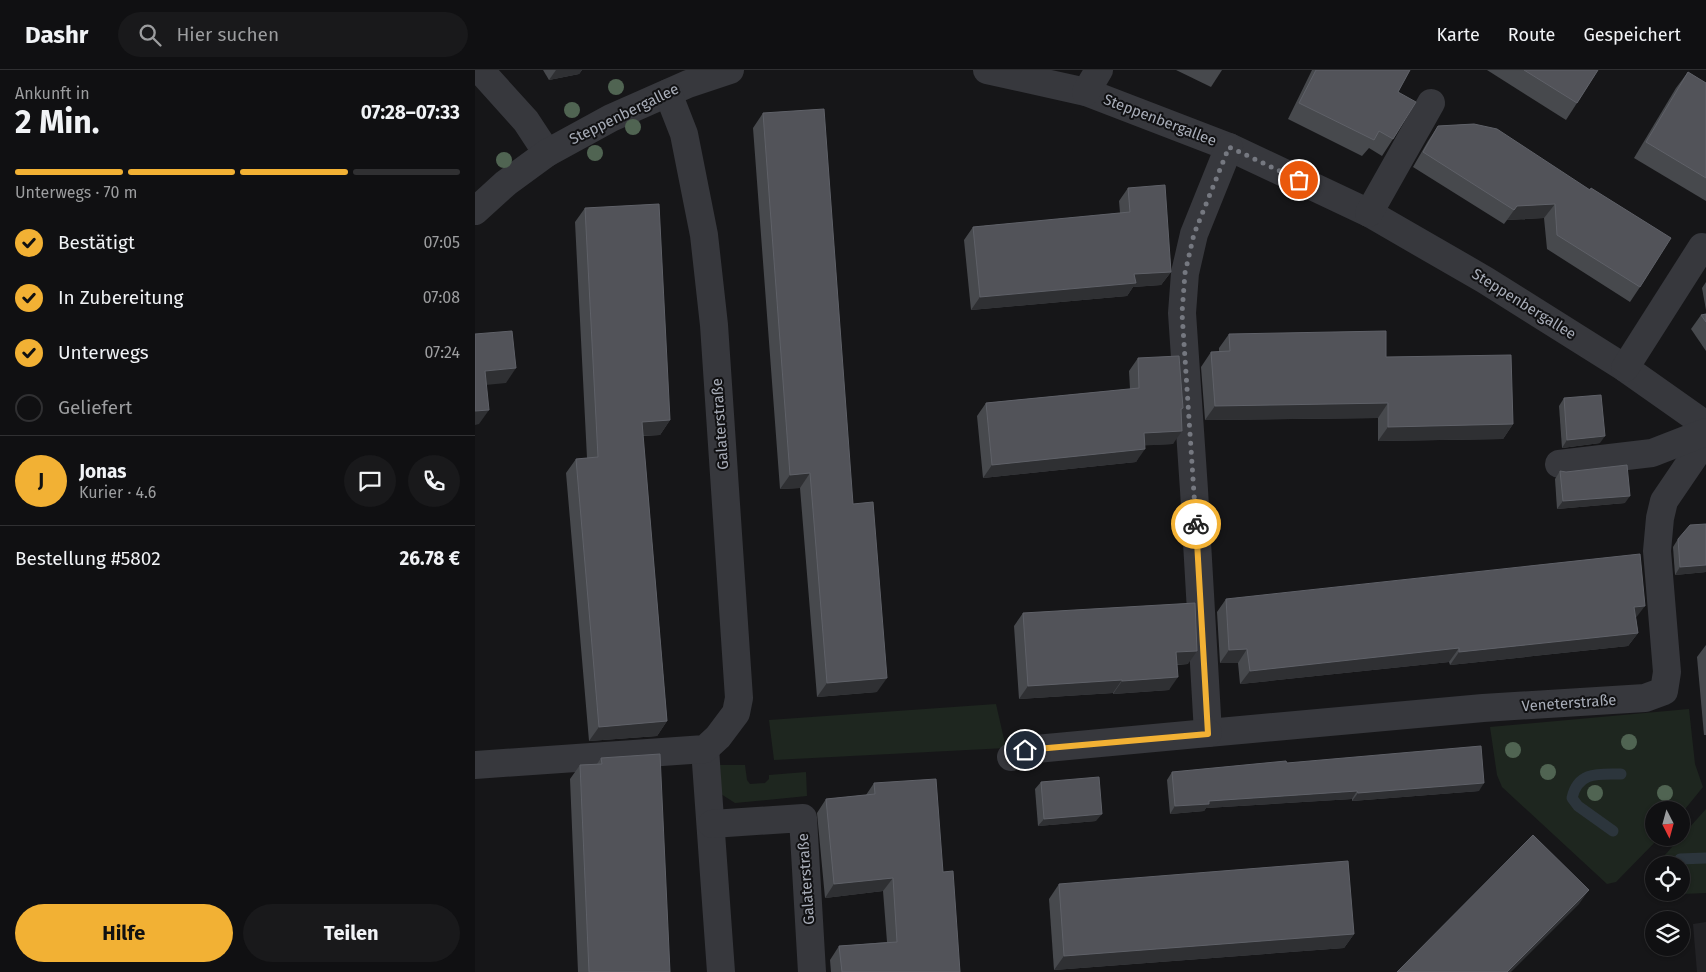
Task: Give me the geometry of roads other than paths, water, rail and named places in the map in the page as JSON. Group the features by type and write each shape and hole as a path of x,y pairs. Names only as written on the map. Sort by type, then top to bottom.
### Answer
{"street":[{"path":"480,70 525,121 547,152"},
{"name":"Steppenbergallee","path":"475,212 506,183 547,152 611,118 688,84 731,70"},
{"name":"Steppenbergallee","path":"987,70 1092,81 1369,213 1485,280 1625,368 1706,425"},
{"name":"Galaterstraße","path":"668,93 684,134 704,235 714,325 739,698 736,713 718,737 705,749"},
{"path":"1369,213 1431,104"},
{"path":"1208,734 1195,490 1182,313 1185,273 1194,234 1229,147"},
{"path":"1625,368 1702,247"},
{"path":"1559,464 1652,453 1706,432"},
{"name":"Veneterstraße","path":"1011,757 1025,750 1483,708 1645,698 1664,691 1667,672 1657,551 1660,518 1664,501 1706,439"},
{"path":"475,765 705,749 721,972"},
{"name":"Galaterstraße","path":"711,824 803,818 812,972"}],"waterway":[{"path":"1613,831 1578,806 1572,798 1575,789 1584,779 1597,774 1621,774"},
{"path":"1690,859 1706,858"}]}
